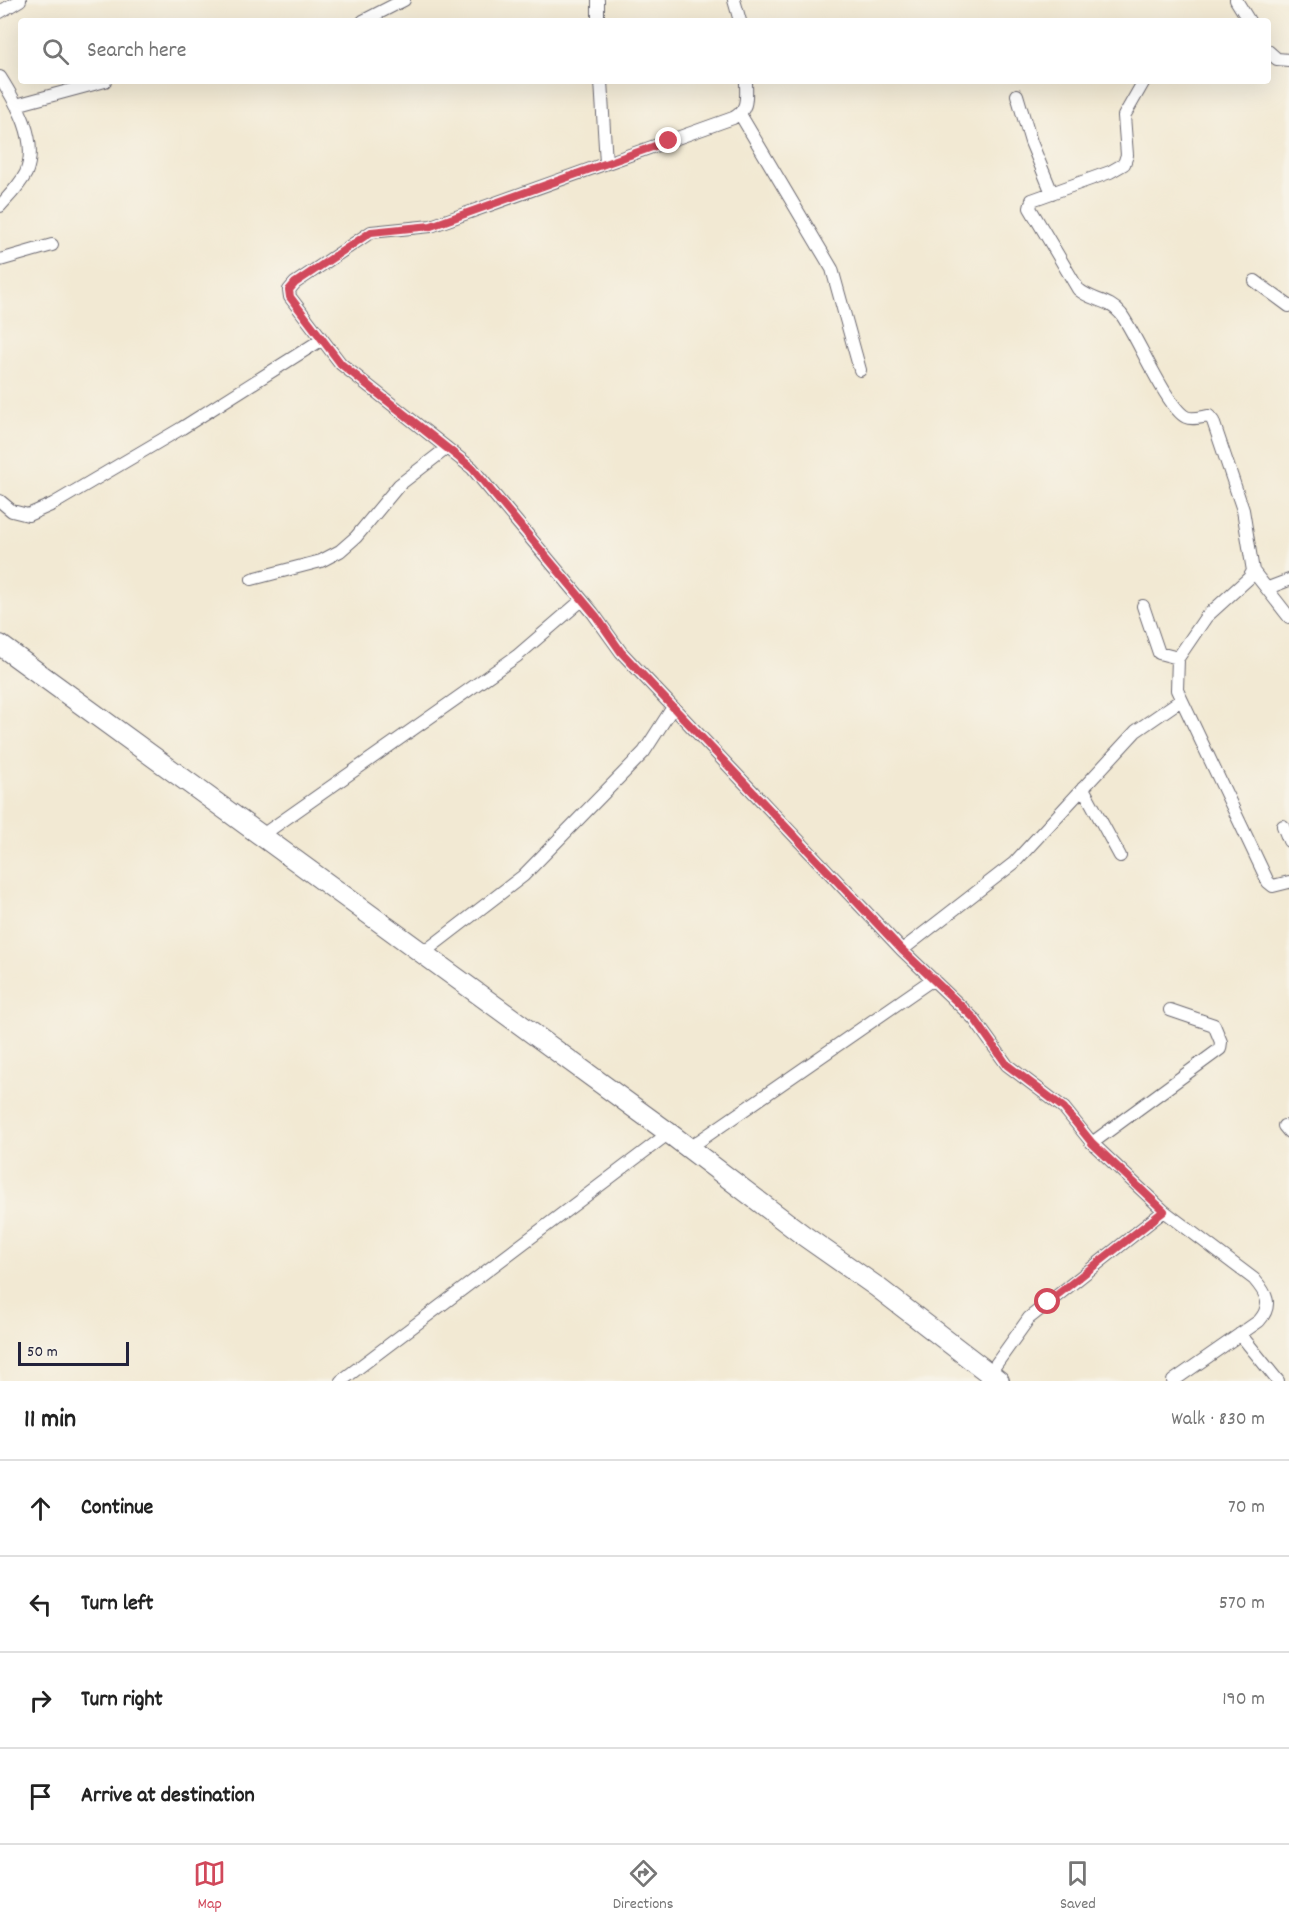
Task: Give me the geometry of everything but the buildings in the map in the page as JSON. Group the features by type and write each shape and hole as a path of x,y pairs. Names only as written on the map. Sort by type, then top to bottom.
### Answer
{"main road":[{"path":"0,645 669,1132 994,1377"}],"street":[{"path":"0,12 20,0"},
{"path":"369,18 404,0"},
{"path":"598,0 598,18"},
{"path":"734,0 739,18"},
{"path":"1236,0 1247,18"},
{"path":"0,77 22,117 30,155 25,174 0,206"},
{"path":"16,105 94,84"},
{"path":"602,84 606,164"},
{"path":"746,84 746,104 740,114 431,226 376,231 367,234 289,290 290,297 341,364 447,448 483,480 582,600 621,652 902,950 974,1018 1007,1065 1064,1108 1092,1143 1164,1211 1254,1279 1261,1287 1267,1298 1265,1314 1173,1381"},
{"path":"1142,84 1124,116 1127,155 1124,164 1110,172 1032,200 1030,208 1078,289 1083,294 1105,300 1122,315 1158,380 1180,413 1191,418 1209,416 1213,421 1243,510 1253,570 1289,617"},
{"path":"1017,95 1031,142 1052,193"},
{"path":"740,114 832,268 860,370"},
{"path":"0,260 52,244"},
{"path":"1255,281 1289,306"},
{"path":"0,501 12,510 28,515 53,504 182,428 321,340"},
{"path":"252,579 321,561 340,551 356,537 399,485 447,448"},
{"path":"1253,570 1249,578 1206,616 1178,658 1176,676 1181,700 1268,882 1273,886 1289,882"},
{"path":"1268,588 1289,580"},
{"path":"261,836 517,656 582,600"},
{"path":"1143,606 1159,653 1178,658"},
{"path":"902,950 1014,863 1136,731 1181,700"},
{"path":"423,953 523,876 644,752 673,707"},
{"path":"1083,788 1120,856"},
{"path":"1283,826 1289,841"},
{"path":"689,1148 933,979"},
{"path":"1092,1143 1220,1049 1221,1042 1214,1025 1170,1010"},
{"path":"341,1381 669,1132"},
{"path":"994,1377 1029,1318 1164,1211"},
{"path":"1240,1334 1278,1381"}],"route":[{"path":"669,141 431,226 371,232 291,286 290,297 341,364 472,468 596,616 621,652 902,950 974,1018 1007,1065 1064,1108 1092,1143 1164,1211 1048,1302"}]}
